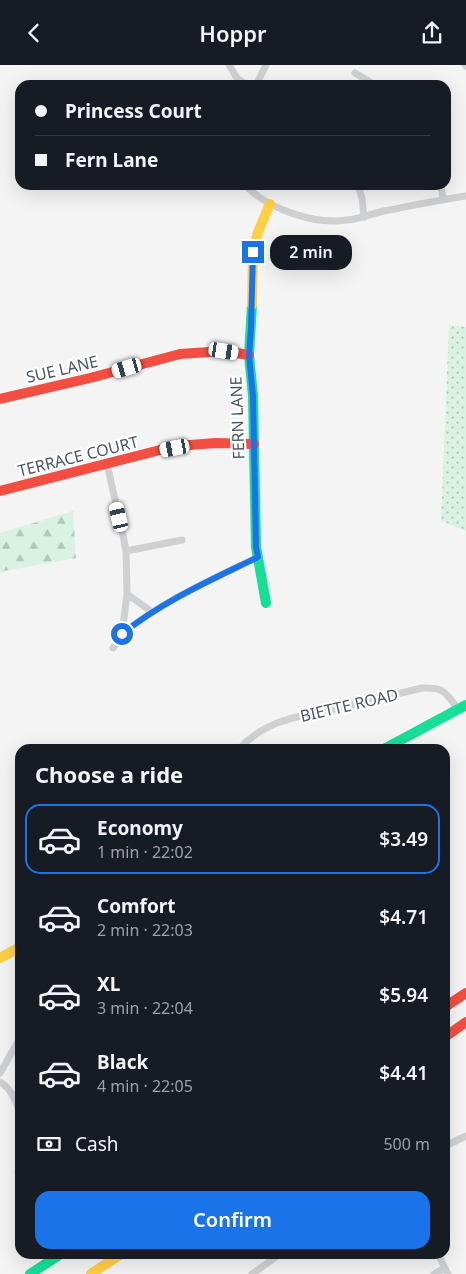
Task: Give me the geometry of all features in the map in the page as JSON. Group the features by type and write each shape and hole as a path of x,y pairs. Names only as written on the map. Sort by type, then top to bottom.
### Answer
{"main road":[{"name":"FERN LANE","path":"266,603 256,547 253,396 249,355 253,252 258,232 270,204"},
{"name":"SUE LANE","path":"0,399 180,354 224,351 249,355"},
{"name":"TERRACE COURT","path":"0,491 160,450 216,443 254,444"},
{"path":"393,744 462,707"},
{"path":"0,958 15,950"},
{"path":"450,1004 466,993"},
{"path":"450,1033 466,1022"},
{"path":"30,1274 53,1259"},
{"path":"91,1274 114,1259"}],"street":[{"path":"229,65 240,80"},
{"path":"258,80 266,65"},
{"path":"354,73 366,80"},
{"path":"252,190 270,204 302,217 322,221 347,220 382,211 466,196"},
{"path":"360,190 364,217"},
{"path":"442,190 444,199"},
{"path":"107,464 126,551 127,594 122,634"},
{"path":"126,551 182,540"},
{"path":"113,648 122,634 139,620 192,589 258,557"},
{"path":"127,594 152,612"},
{"name":"BIETTE ROAD","path":"244,744 260,731 290,718 422,688 442,690 462,707"},
{"path":"0,1073 15,1048"},
{"path":"0,1082 15,1099"},
{"path":"450,1144 466,1136"},
{"path":"252,1274 273,1259"},
{"path":"434,1274 446,1271 440,1259"}],"green space":[{"path":"449,325 466,327 466,531 441,521"},
{"path":"73,511 76,558 4,571 0,574 0,533"}],"traffic: fast":[{"path":"252,305 249,355 253,396 256,547 266,603"},
{"path":"393,744 466,705"},
{"path":"30,1274 53,1259"}],"traffic: slow":[{"path":"252,305 253,252 258,232 270,204"},
{"path":"0,958 15,950"},
{"path":"91,1274 114,1259"}],"traffic: jam":[{"path":"0,399 180,354 224,351 249,355"},
{"path":"0,491 160,450 216,443 254,444"},
{"path":"450,1004 466,993"},
{"path":"450,1033 466,1022"}],"route":[{"path":"122,634 139,620 192,589 258,557 256,547 253,396 249,355 253,252"}]}
